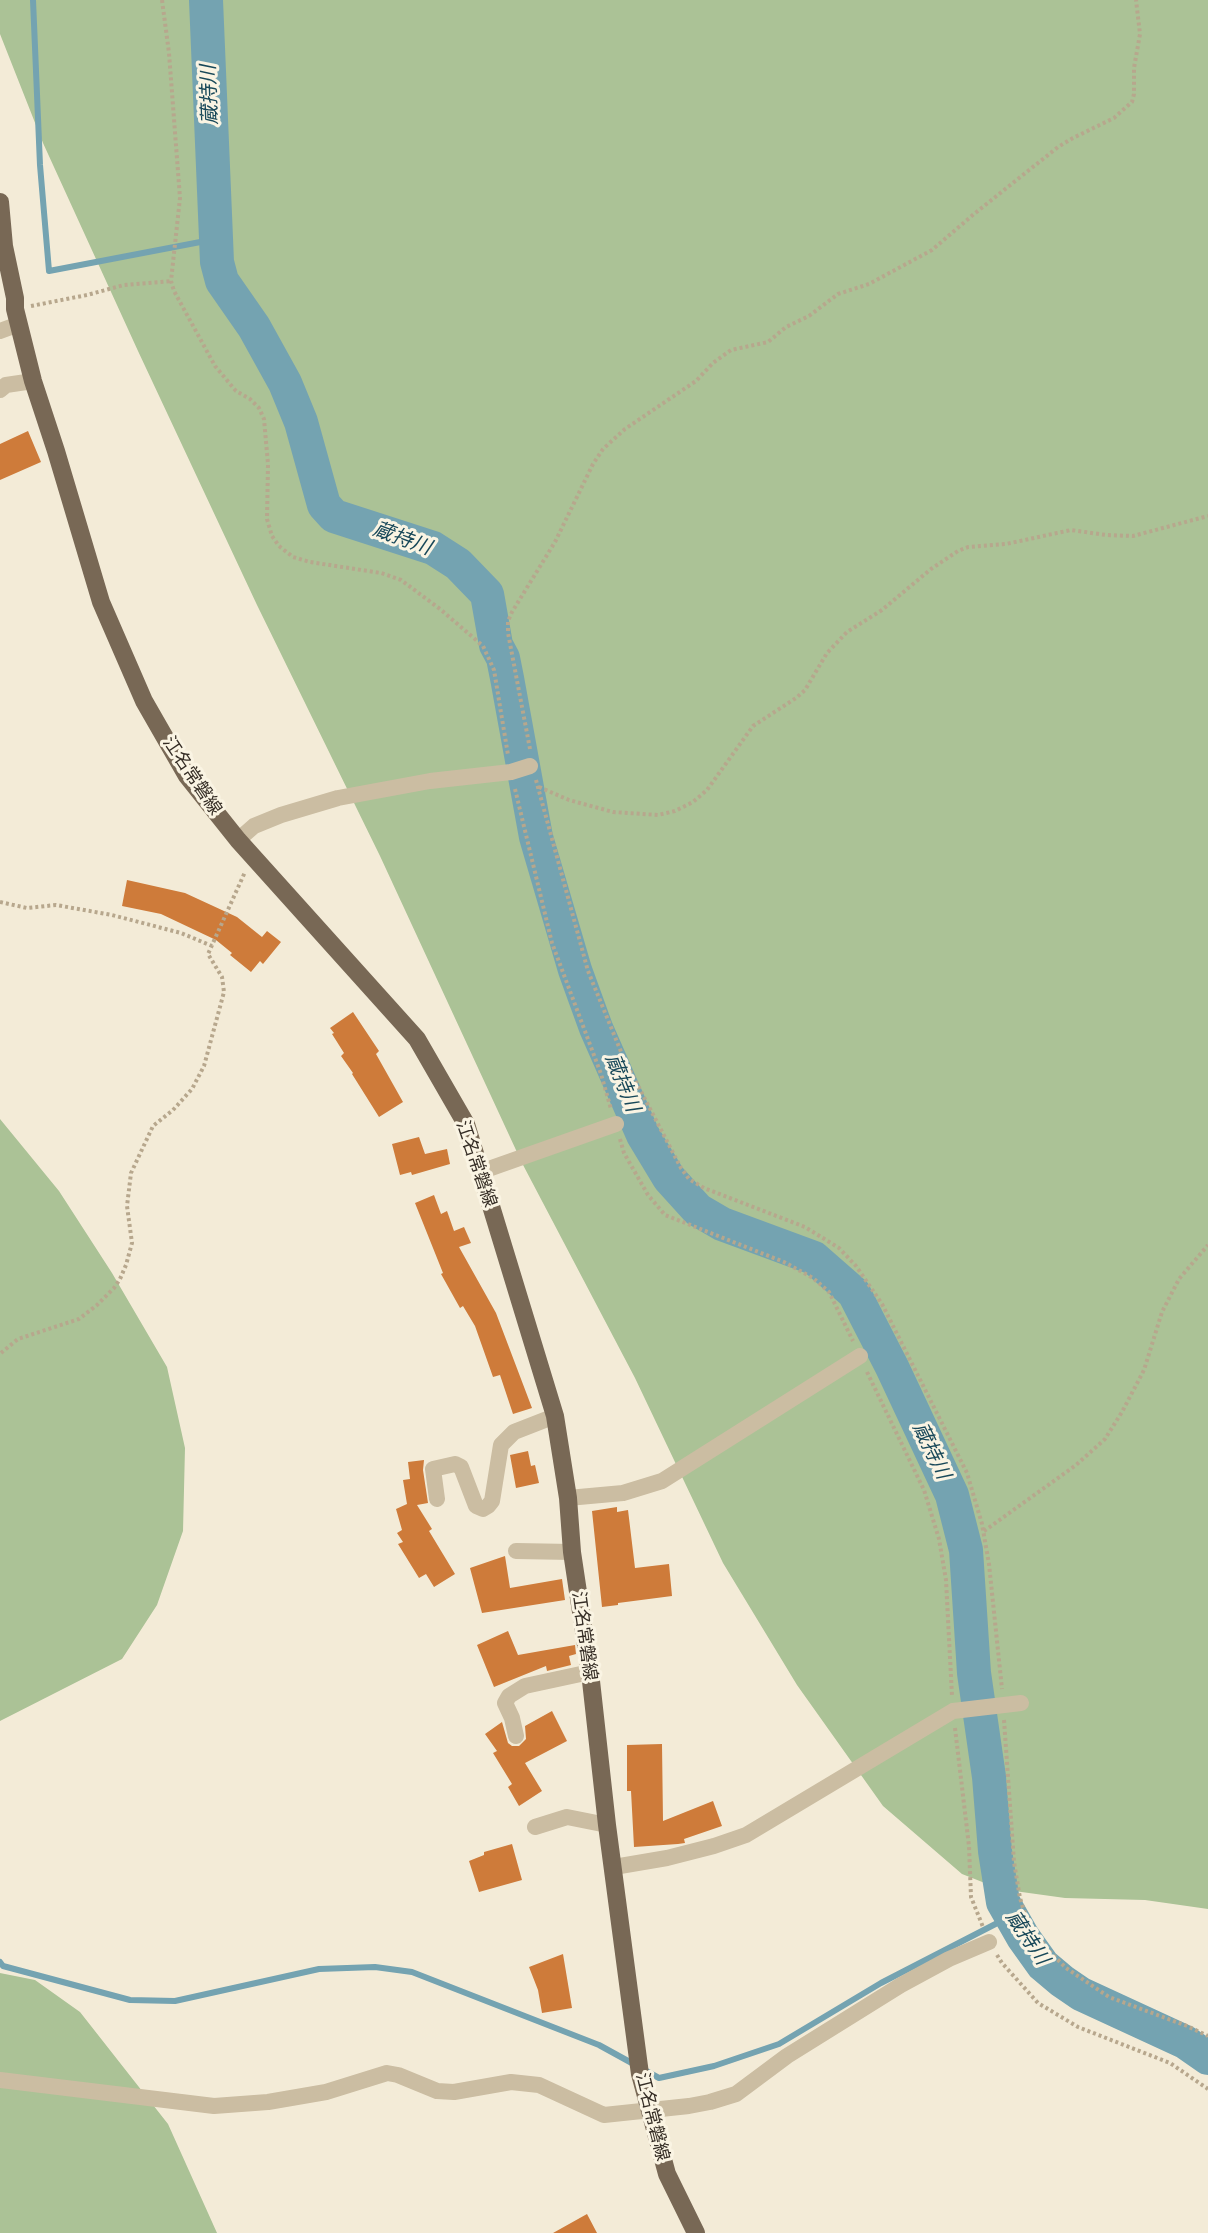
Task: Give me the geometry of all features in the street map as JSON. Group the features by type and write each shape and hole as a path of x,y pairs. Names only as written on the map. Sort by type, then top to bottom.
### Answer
{"main road":[{"name":"江名常磐線","path":"0,202 4,246 17,316 33,381 101,602 144,701 187,776 238,840 417,1040 466,1124 555,1416 568,1498 572,1552 590,1672 606,1825 614,1867 640,2074 667,2174 696,2233"}],"street":[{"path":"0,332 17,316"},
{"path":"0,390 6,385 33,381"},
{"path":"238,840 254,826 281,815 338,798 430,781 511,772 530,766"},
{"path":"480,1172 615,1124"},
{"path":"568,1498 623,1493 662,1481 860,1356"},
{"path":"437,1499 433,1469 455,1464 461,1467 476,1506 483,1509 488,1506 492,1502 501,1445 507,1437 522,1428 555,1416"},
{"path":"516,1551 572,1552"},
{"path":"516,1736 512,1718 505,1703 509,1696 525,1686 590,1672"},
{"path":"614,1867 667,1858 746,1835 953,1711 1021,1703"},
{"path":"536,1827 567,1817 606,1825"},
{"path":"0,2080 214,2106 268,2102 326,2092 387,2073 398,2075 437,2091 454,2092 511,2082 539,2085 604,2115 710,2102 736,2094 788,2056 892,1991 949,1959 989,1942"}],"path":[{"path":"162,0 169,53 180,198 171,280 174,291 215,366 236,391 250,399 259,408 264,419 268,464 267,519 272,536 279,546 293,557 309,562 381,573 401,580 440,609 483,646 494,670 511,772 552,943 601,1074 624,1153 648,1195 665,1215 784,1262 813,1278 829,1292 924,1490 939,1539 946,1580 953,1711 969,1846 971,1897 989,1942 1002,1963 1038,2002 1078,2027 1170,2063 1208,2089"},
{"path":"1136,0 1140,34 1134,68 1132,102 1114,118 1058,147 932,250 869,284 838,294 809,316 786,327 768,342 731,350 713,363 696,381 625,429 603,449 593,464 555,542 512,612 508,621 508,633 530,743 530,766 539,787 552,843 588,971 624,1059 681,1168 689,1179 704,1188 805,1227 839,1248 856,1266 882,1304 967,1473 984,1531 989,1564 1003,1704 1014,1862 1022,1904 1034,1930 1047,1949 1066,1968 1086,1983 1109,1997 1208,2036"},
{"path":"17,316 124,285 171,280"},
{"path":"539,787 570,800 613,812 657,815 675,811 693,802 707,790 753,726 805,690 827,653 847,632 882,610 931,569 958,551 968,547 1006,544 1071,530 1107,536 1133,536 1208,516"},
{"path":"1,1353 18,1339 79,1319 97,1305 120,1279 132,1243 127,1206 131,1173 153,1126 192,1089 204,1066 224,992 222,977 208,954 241,878 254,859"},
{"path":"0,902 27,908 56,905 112,915 182,933 212,945"},
{"path":"984,1531 1076,1465 1105,1439 1144,1370 1162,1312 1179,1279 1208,1245"}],"green space":[{"path":"0,0 1208,0 1208,1909 1145,1900 1065,1898 1000,1889 962,1874 883,1806 797,1685 723,1563 635,1378 522,1163 380,856 257,605 43,143 0,34"},
{"path":"0,1119 59,1191 112,1273 167,1367 185,1448 183,1531 157,1605 122,1659 0,1721"},
{"path":"0,1973 35,1980 80,2012 168,2124 217,2233 0,2233"}],"building":[{"path":"28,431 41,462 0,480 0,444"},
{"path":"127,880 185,893 237,917 262,937 267,931 281,942 263,964 260,961 251,972 216,940 161,914 122,906"},
{"path":"353,1012 379,1051 376,1054 403,1102 379,1117 341,1056 344,1053 330,1028"},
{"path":"419,1137 425,1154 447,1149 450,1164 412,1175 411,1172 400,1175 392,1144"},
{"path":"434,1195 441,1214 447,1211 454,1231 464,1227 471,1243 459,1247 496,1313 532,1408 513,1414 500,1375 493,1377 475,1326 463,1306 460,1308 441,1274 443,1273 415,1203"},
{"path":"528,1451 531,1466 535,1465 539,1483 516,1488 510,1455"},
{"path":"424,1460 423,1470 428,1503 417,1505 432,1529 429,1531 455,1574 434,1587 426,1574 419,1578 398,1544 403,1542 397,1533 402,1530 396,1509 407,1504 403,1480 410,1479 408,1462"},
{"path":"617,1507 617,1512 628,1510 635,1568 669,1564 672,1596 602,1607 592,1511"},
{"path":"505,1556 510,1588 562,1579 565,1600 482,1613 470,1568"},
{"path":"508,1631 518,1655 575,1645 576,1654 569,1656 571,1665 547,1671 546,1666 494,1687 477,1645"},
{"path":"552,1711 567,1741 525,1763 542,1791 519,1806 508,1787 512,1784 493,1753 497,1751 485,1734 502,1722 508,1743 512,1746 519,1746 526,1739 525,1726"},
{"path":"662,1744 663,1821 713,1801 722,1826 684,1839 685,1843 634,1847 631,1791 627,1791 627,1745"},
{"path":"512,1844 522,1880 479,1892 469,1861 484,1855 484,1852"},
{"path":"563,1954 572,2008 542,2013 538,1990 529,1967"},
{"path":"587,2214 597,2233 553,2233"}],"waterway":[{"path":"33,0 40,165 49,271 216,239"},
{"name":"蔵持川","path":"206,0 217,262 222,281 254,327 285,383 301,422 324,505 334,516 433,548 458,564 487,594 496,645 503,658 536,837 575,970 596,1028 643,1135 669,1178 698,1210 722,1224 814,1258 854,1293 892,1367 952,1495 966,1550 974,1673 989,1777 995,1851 1003,1902 1023,1937 1043,1965 1062,1981 1081,1994 1185,2042 1208,2058"},
{"path":"0,1962 3,1966 130,2000 175,2001 319,1969 375,1967 412,1972 599,2045 659,2078 714,2066 779,2044 881,1983 1011,1916"}]}
